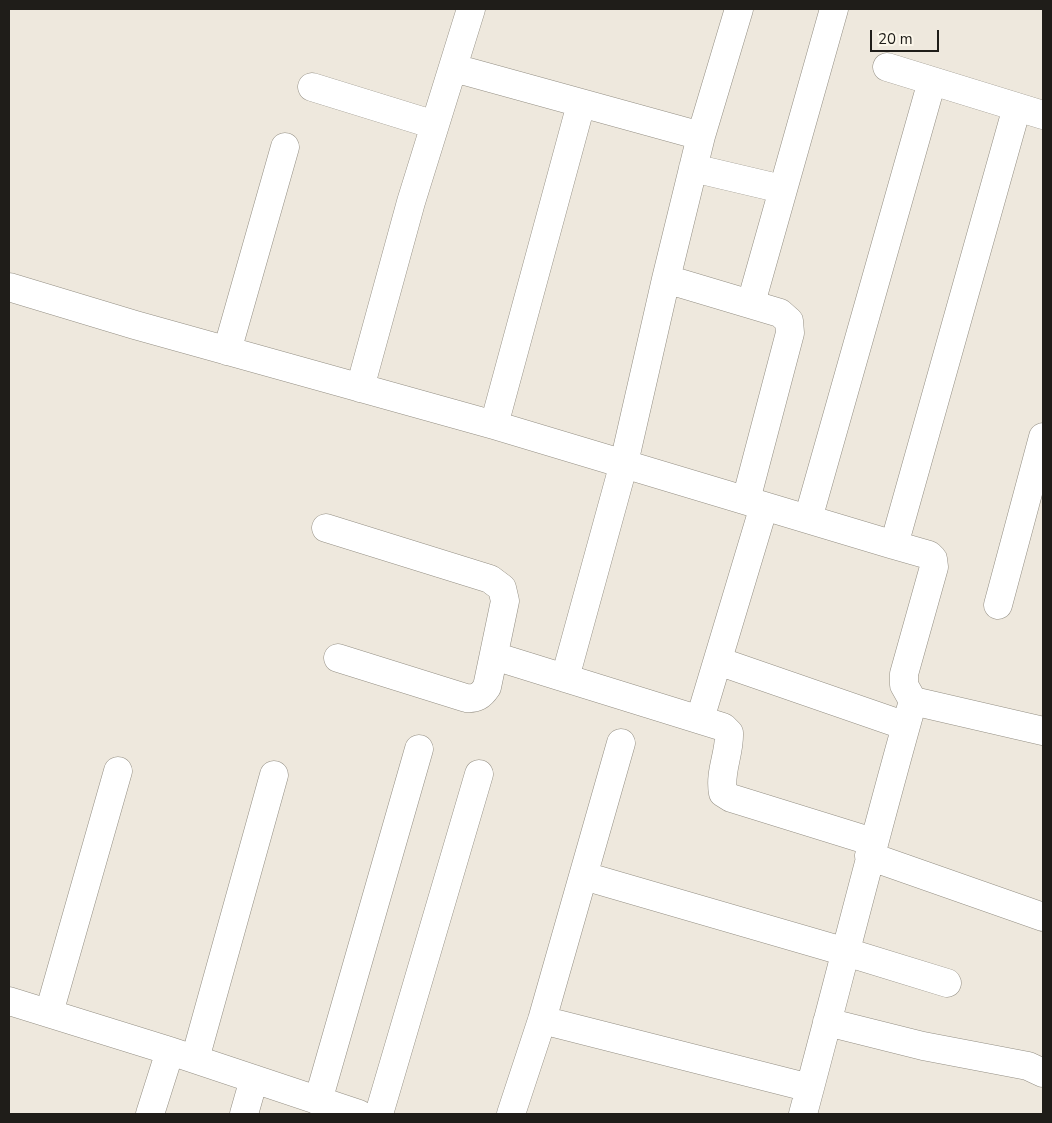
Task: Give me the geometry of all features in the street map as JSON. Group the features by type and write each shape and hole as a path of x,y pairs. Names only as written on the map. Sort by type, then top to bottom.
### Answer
{"street":[{"path":"360,388 411,202 471,9"},
{"path":"565,678 624,463 701,136 739,9"},
{"path":"751,303 834,9"},
{"path":"887,67 1043,115"},
{"path":"454,68 701,136"},
{"path":"808,519 932,81"},
{"path":"312,87 436,125"},
{"path":"494,424 580,104"},
{"path":"894,545 1017,107"},
{"path":"227,351 285,147"},
{"path":"693,168 782,189"},
{"path":"666,280 751,303 780,313 789,321 790,334 755,503 718,661 700,720"},
{"path":"9,288 227,351 494,424 929,556 933,559 934,566 904,674 904,685 907,694 913,701 1043,731"},
{"path":"998,605 1043,437"},
{"path":"326,528 490,579 502,588 505,601 487,687 482,694 475,698 466,698 338,658"},
{"path":"494,656 723,727 729,733 729,741 721,782 723,793 731,798 871,849 1043,917"},
{"path":"718,661 906,726"},
{"path":"803,1114 871,849 913,701"},
{"path":"511,1114 542,1020 620,743"},
{"path":"318,1101 419,749"},
{"path":"49,1013 118,770"},
{"path":"378,1114 479,774"},
{"path":"150,1114 182,1055 274,775"},
{"path":"584,876 947,983"},
{"path":"9,1001 182,1055 359,1114"},
{"path":"542,1020 810,1088"},
{"path":"827,1022 923,1046 1028,1066 1043,1073"},
{"path":"244,1114 254,1079"}]}
